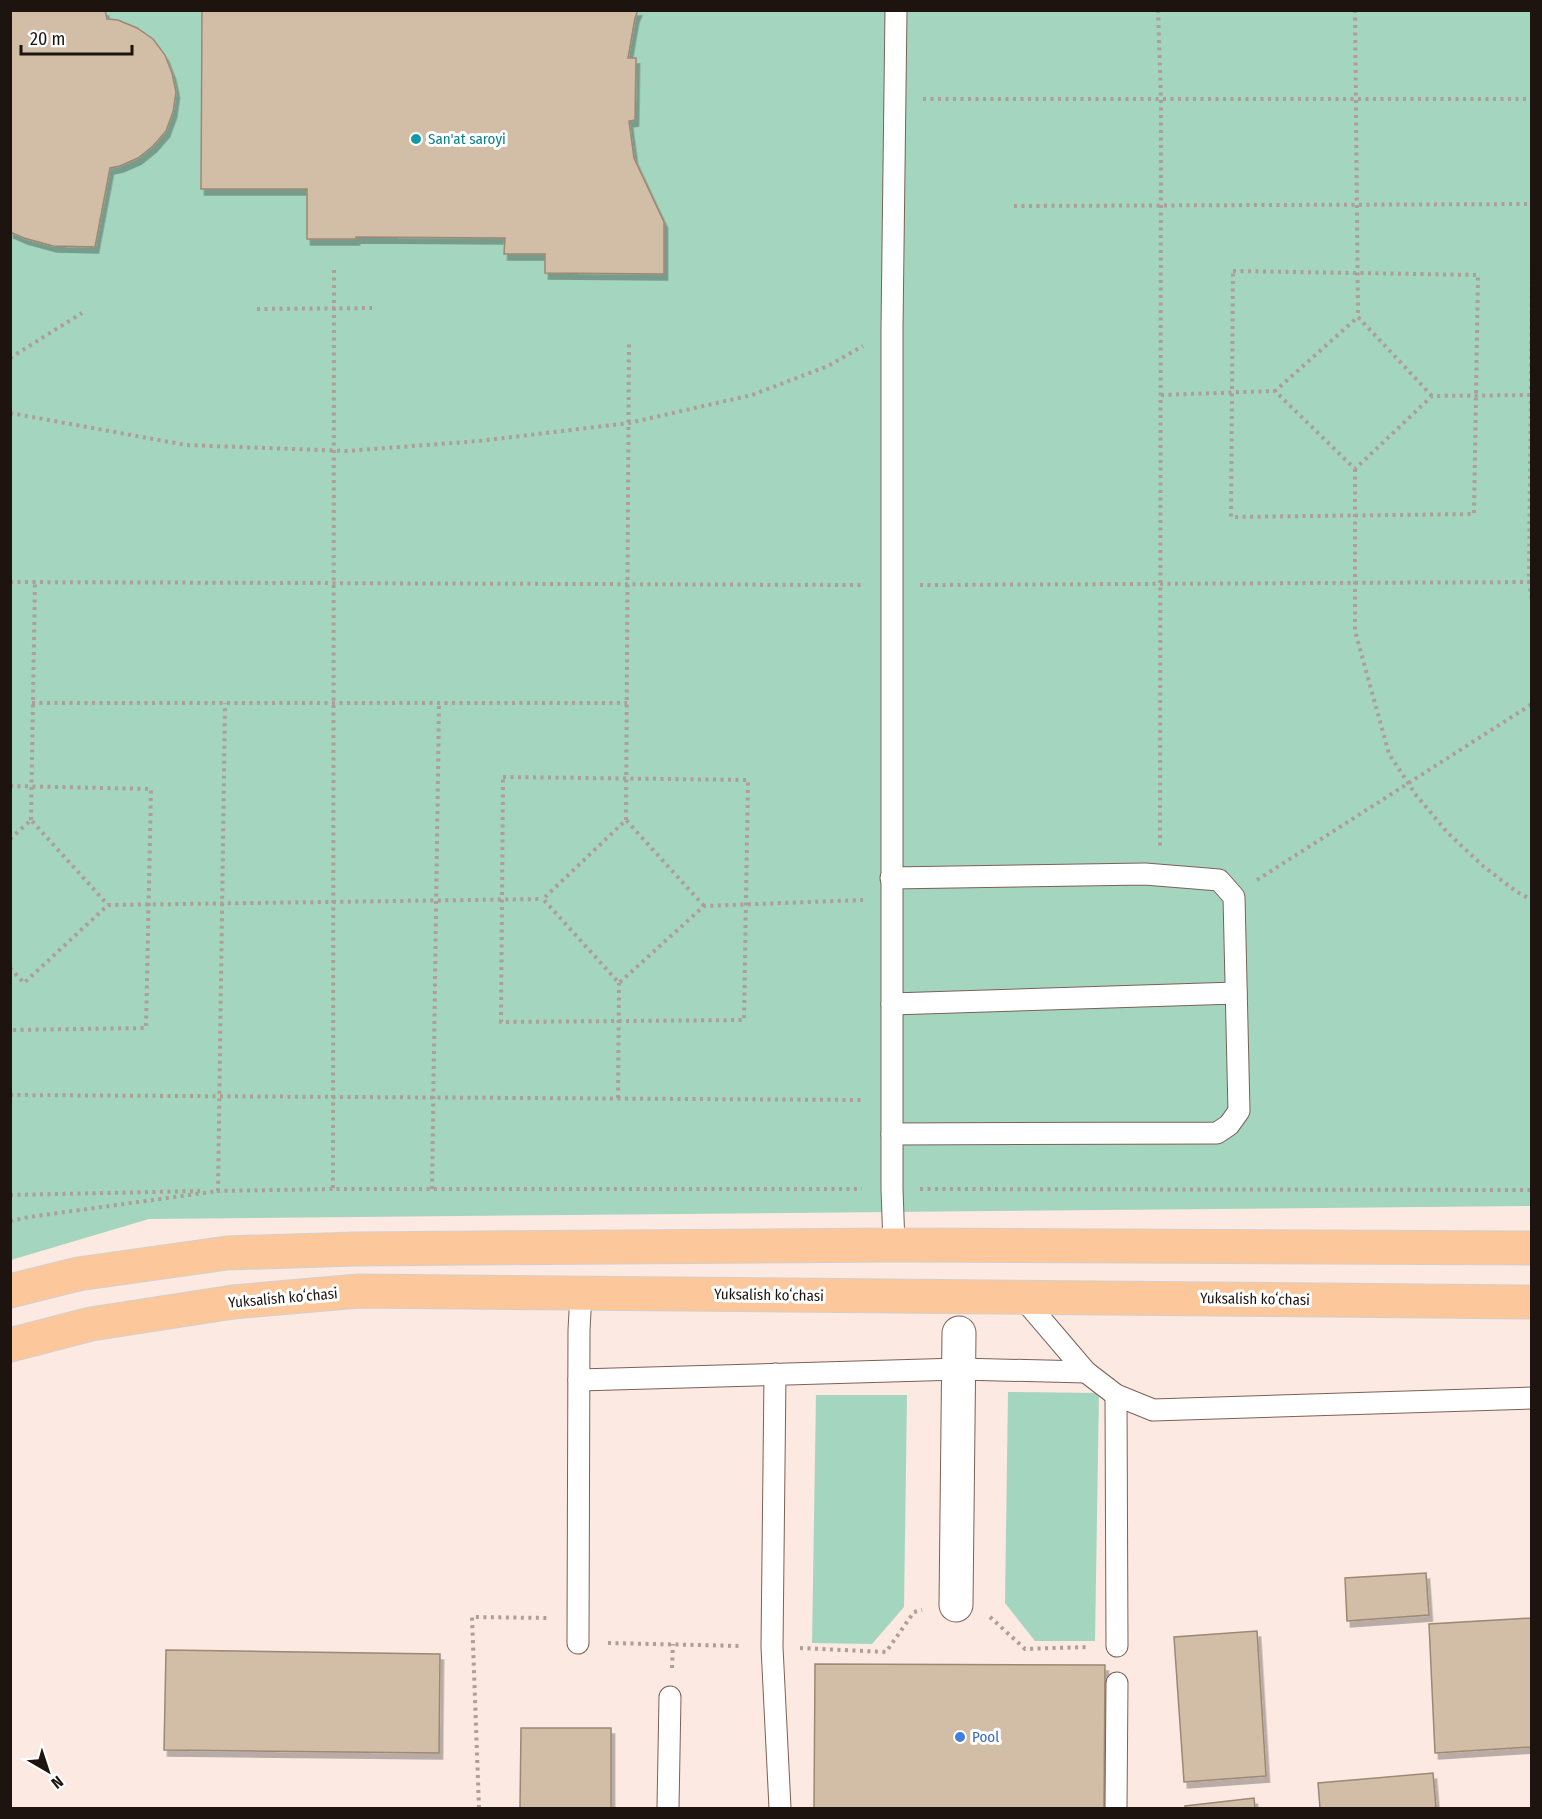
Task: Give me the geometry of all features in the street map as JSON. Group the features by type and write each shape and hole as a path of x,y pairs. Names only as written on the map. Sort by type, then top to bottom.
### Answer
{"main road":[{"path":"10,1291 78,1274 227,1253 355,1249 894,1245 1532,1248"},
{"name":"Yuksalish koʻchasi","path":"10,1345 91,1324 232,1302 359,1291 1532,1302"}],"street":[{"path":"956,1605 959,1333"}],"lane":[{"path":"894,1245 891,585 896,10"},
{"path":"891,878 1158,875 1219,880 1234,897 1239,1111 1229,1125 1217,1133 892,1134"},
{"path":"892,1004 1236,993"},
{"path":"578,1643 581,1293"},
{"path":"1022,1297 1086,1372 1116,1395 1153,1410 1532,1398"},
{"path":"579,1380 959,1369 1086,1372"},
{"path":"776,1374 772,1647 780,1809"},
{"path":"1116,1395 1117,1646"},
{"path":"1116,1809 1117,1683"},
{"path":"668,1809 670,1697"}],"path":[{"path":"1158,10 1161,99 1160,846 1158,875"},
{"path":"1355,10 1358,317 1432,396"},
{"path":"895,99 1532,99"},
{"path":"1014,206 1532,204"},
{"path":"1532,266 1530,582 1532,602"},
{"path":"333,1188 334,270"},
{"path":"1233,271 1358,273 1478,275 1474,514 1231,517 1233,271"},
{"path":"257,309 372,308"},
{"path":"10,358 82,314"},
{"path":"1161,394 1275,391 1358,317"},
{"path":"10,413 186,445 347,452 479,441 629,423 752,395 828,366 892,328"},
{"path":"629,340 626,820 704,906"},
{"path":"1275,391 1355,469 1355,631 1389,754 1416,795 1447,832 1483,866 1532,900"},
{"path":"1355,469 1432,396 1531,395"},
{"path":"10,582 891,585 1530,582"},
{"path":"34,582 31,820 108,905"},
{"path":"32,703 627,703"},
{"path":"218,1191 225,703"},
{"path":"432,1189 439,703"},
{"path":"1234,897 1252,883 1532,704"},
{"path":"503,777 626,778 748,780 744,1020 501,1022 503,777"},
{"path":"10,786 151,789 146,1028 10,1030"},
{"path":"10,839 31,820"},
{"path":"10,968 24,983 108,905 543,899 626,820"},
{"path":"543,899 619,983 618,1098"},
{"path":"619,983 704,906 892,899"},
{"path":"10,1095 892,1100"},
{"path":"10,1195 333,1188 1532,1190"},
{"path":"10,1221 218,1191"},
{"path":"578,1643 886,1652 914,1612 956,1605 990,1617 1025,1649 1117,1646"},
{"path":"479,1809 472,1617 578,1618"}],"green space":[{"path":"11,11 1531,11 1531,1206 149,1219 11,1260"},
{"path":"1008,1392 1099,1393 1095,1641 1035,1641 1005,1603"},
{"path":"816,1395 907,1395 904,1607 872,1644 812,1643"}],"building":[{"path":"10,10 105,10 107,19 118,20 137,28 153,39 165,55 172,73 176,92 173,112 166,131 138,158 110,168 95,247 53,246 10,232"},
{"name":"San'at saroyi","path":"202,10 638,10 628,58 636,58 635,120 629,121 634,158 664,222 664,274 545,273 545,254 504,254 505,238 307,239 307,189 201,189"},
{"path":"1426,1573 1429,1615 1347,1621 1345,1578"},
{"path":"1532,1618 1532,1747 1435,1753 1429,1624"},
{"path":"1257,1631 1266,1776 1184,1782 1174,1637"},
{"path":"166,1650 440,1654 439,1753 164,1750"},
{"name":"Pool","path":"815,1664 1105,1665 1104,1808 814,1808"},
{"path":"521,1728 611,1728 611,1808 520,1808"},
{"path":"1433,1773 1436,1808 1320,1808 1318,1783"},
{"path":"1254,1798 1255,1808 1185,1808 1185,1806"}],"place":[{"name":"San'at saroyi","path":"416,139"},
{"name":"Pool","path":"960,1737"}]}
